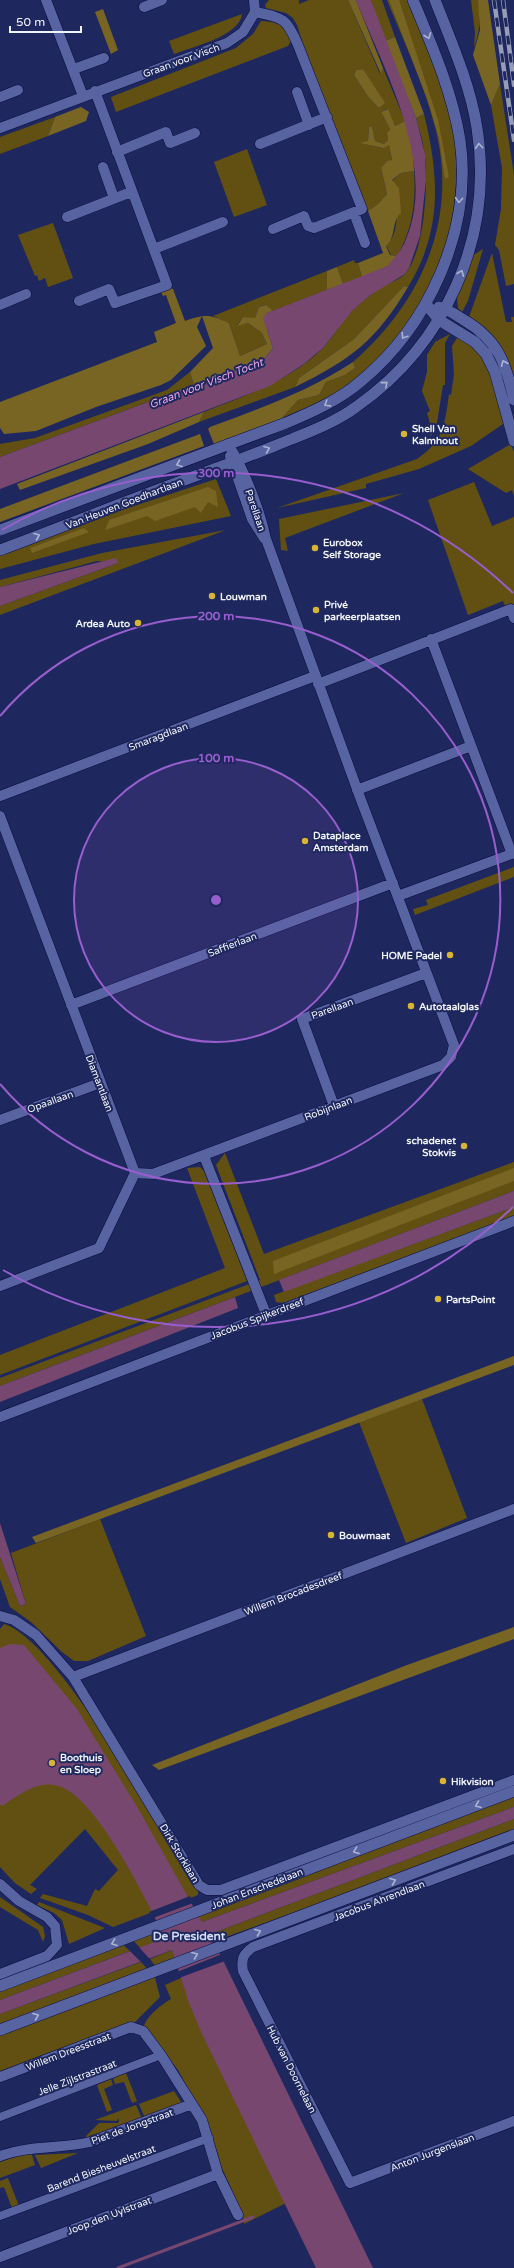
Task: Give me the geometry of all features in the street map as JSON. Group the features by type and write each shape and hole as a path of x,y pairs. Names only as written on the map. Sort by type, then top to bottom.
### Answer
{"main road":[{"name":"Van Heuven Goedhartlaan","path":"0,530 286,423 323,407 360,383 394,350 426,304 437,284 449,252 458,215 461,171 460,142 453,106 413,0"},
{"name":"Van Heuven Goedhartlaan","path":"0,550 235,462 317,428 354,409 409,361 438,320 462,272 474,235 480,204 481,167 477,129 471,97 435,0"},
{"path":"426,304 445,308 474,326 499,352 508,372 514,400"},
{"path":"426,304 438,320 475,342 486,354 495,372 504,410 514,440"},
{"name":"Johan Enschedelaan","path":"0,1986 514,1791"},
{"path":"0,2030 514,1835"}],"street":[{"path":"46,0 74,69 83,96"},
{"path":"144,7 162,0"},
{"name":"Graan voor Visch","path":"0,128 227,43 243,32 254,12 254,0"},
{"path":"254,12 280,18 289,25 327,117 362,209 314,228 308,226 304,216 273,228"},
{"path":"74,69 104,58"},
{"path":"0,97 18,90"},
{"path":"79,301 109,290 115,303 167,285 131,192 95,92"},
{"path":"297,92 309,125"},
{"path":"260,144 327,117"},
{"path":"117,152 166,132 170,143 195,133"},
{"path":"103,167 114,198"},
{"path":"67,217 131,192"},
{"path":"354,213 365,243"},
{"path":"154,249 223,222"},
{"path":"0,304 26,294"},
{"name":"Parellaan","path":"228,444 256,527 266,539 357,790 426,973 447,1027 454,1040 451,1057"},
{"path":"317,680 511,610 514,618"},
{"path":"398,896 513,854 431,640"},
{"name":"Smaragdlaan","path":"0,796 317,680"},
{"path":"357,790 471,746"},
{"name":"Diamantlaan","path":"0,816 135,1173"},
{"name":"Saffierlaan","path":"71,1005 393,883"},
{"name":"Parellaan","path":"334,1106 302,1019 426,973"},
{"name":"Robijnlaan","path":"135,1173 153,1174 204,1156 443,1064 451,1057"},
{"name":"Opaallaan","path":"0,1120 100,1083"},
{"path":"204,1156 266,1314"},
{"path":"0,1286 99,1248 135,1173"},
{"name":"Jacobus Spijkerdreef","path":"0,1417 266,1314 514,1221"},
{"name":"Willem Brocadesdreef","path":"73,1677 514,1509"},
{"name":"Dirk Storklaan","path":"0,1616 14,1620 36,1635 73,1677 199,1885 207,1890 221,1890 514,1780"},
{"name":"Jacobus Ahrendlaan","path":"244,1953 253,1947 514,1849"},
{"path":"0,1884 19,1901 47,1917 55,1926 57,1945 47,1956 0,1974"},
{"name":"Hub van Doornelaan","path":"244,1953 241,1961 242,1971 350,2183"},
{"name":"Willem Dreesstraat","path":"0,2077 131,2027 142,2031 162,2055"},
{"path":"162,2055 178,2078 202,2120 209,2138 218,2174 238,2215"},
{"name":"Jelle Zijlstrastraat","path":"0,2117 162,2055"},
{"name":"Piet de Jongstraat","path":"0,2156 34,2147 78,2145 90,2142 192,2104"},
{"name":"Anton Jurgenslaan","path":"350,2183 514,2121"},
{"name":"Barend Biesheuvelstraat","path":"0,2216 209,2138"},
{"name":"Joop den Uylstraat","path":"0,2257 218,2174"}],"shaded area":[{"path":"269,0 299,0 299,4 309,0 348,0 380,74 383,68 405,121 395,126 387,109 381,112 390,129 387,133 388,140 384,144 375,141 372,126 369,127 368,142 360,143 382,148 389,144 392,161 387,161 381,168 387,194 378,204 368,211 307,57 297,25 293,18 286,13 266,8 265,5","holes":["363,69 384,103 379,108 369,98 354,75 356,70"]},
{"path":"348,0 356,0 383,68 381,74"},
{"path":"371,0 382,0 395,37 385,41"},
{"path":"387,0 409,0 441,85 451,119 454,137 456,174 453,211 445,247 432,281 414,314 393,343 367,370 337,392 317,403 282,418 298,400 319,395 326,382 345,375 355,368 353,362 377,338 398,313 416,285 429,256 438,226 442,194 441,161 435,127 419,79"},
{"path":"389,0 399,0 438,120 449,177 445,179 439,138 428,101"},
{"path":"471,0 478,0 479,13 479,30 474,48 475,32"},
{"path":"478,0 488,0 500,84 491,105 473,55 480,30"},
{"path":"103,9 118,50 111,54 95,12"},
{"path":"242,14 239,22 233,29 214,40 174,54 169,41"},
{"path":"261,21 277,23 283,27 291,41 288,46 116,112 111,97 236,48 253,34"},
{"path":"395,37 424,114 416,118 385,41"},
{"path":"363,69 385,103 379,108 369,98 354,75 356,70"},
{"path":"500,84 514,175 514,284 506,286 499,250 495,245 501,209 502,168 491,105"},
{"path":"81,107 89,112 86,121 48,136 55,117"},
{"path":"388,109 395,126 405,121 413,151 414,171 401,173 392,180 399,188 401,213 396,220 392,238 386,246 390,255 397,256 388,266 362,277 358,263 383,253 368,211 378,204 387,194 381,168 387,161 392,160 389,145 383,148 359,143 368,141 369,127 372,126 375,141 384,144 388,140 387,133 390,129 381,112"},
{"path":"424,114 433,159 435,202 427,244 419,266 408,287 404,286 354,339 299,378 295,387 199,422 204,412 267,386 296,370 310,360 331,339 349,314 359,304 382,287 405,274 412,264 417,250 424,217 426,168 423,141 416,118"},
{"path":"55,117 48,136 0,154 0,137"},
{"path":"247,149 267,205 234,217 214,162"},
{"path":"414,171 414,204 407,236 397,256 391,255 386,245 395,232 396,224 396,206 392,181 401,173"},
{"path":"53,223 73,278 48,287 45,278 39,281 37,275 35,276 18,235"},
{"path":"483,249 468,301 462,312 458,308 457,297 472,256"},
{"path":"492,253 506,322 512,322 511,317 514,317 514,378 512,369 504,351 485,328 469,317"},
{"path":"354,260 355,263 358,263 362,277 343,284 337,267"},
{"path":"337,267 343,284 327,290 327,271"},
{"path":"327,271 327,290 273,311 265,305 259,307 255,319 243,317 237,325 248,323 262,333 267,344 240,356 229,323 213,316"},
{"path":"404,286 408,287 385,322 373,335 346,358 331,368 295,387 299,378 354,339"},
{"path":"170,288 173,289 185,321 202,316 197,327 206,346 171,380 161,385 96,407 36,431 4,434 0,428 0,402 157,342 154,332 176,323 166,295 163,296 161,292"},
{"path":"266,305 273,311 267,313 267,330 273,348 264,359 194,385 190,372 213,348 202,316 217,318 229,323 240,356 267,344 262,333 248,323 237,326 243,317 255,318 259,307"},
{"path":"450,334 445,343 445,385 443,385 436,429 431,436 427,425 430,423 427,413 430,411 422,391 427,372 427,355 435,342"},
{"path":"459,335 480,354 491,374 498,397 503,424 471,446 419,469 366,484 366,488 277,508 417,459 426,452 433,445 442,431 449,394 451,395 454,374 452,346"},
{"path":"353,362 355,368 345,375 326,382 319,395 298,400 282,418 214,444 208,429 210,427 301,391 336,373"},
{"path":"190,372 194,385 0,457 0,444 35,438 167,390"},
{"path":"204,412 199,422 148,444 20,490 17,484"},
{"path":"200,434 204,446 0,522 0,509"},
{"path":"511,444 514,452 514,496 512,490 506,493 468,469"},
{"path":"216,479 231,516 94,544 0,569 0,555 104,516"},
{"path":"474,482 492,526 514,517 514,604 505,606 503,601 468,615 428,500"},
{"path":"208,487 216,491 218,507 208,502 201,513 195,507 155,521 147,516 105,530 109,520"},
{"path":"404,493 285,538 288,551 281,550 279,519"},
{"path":"84,528 89,532 32,553 30,548"},
{"path":"226,530 0,615 0,606 118,563 97,561 0,587 0,580 102,553"},
{"path":"514,867 514,877 415,915 413,909 428,905 426,900"},
{"path":"225,1153 264,1254 514,1162 514,1191 0,1386 0,1378 260,1280 216,1165"},
{"path":"200,1167 204,1171 247,1281 0,1375 0,1355 225,1268 187,1168"},
{"path":"514,1168 514,1181 274,1274 273,1261"},
{"path":"514,1207 514,1216 283,1303 276,1302 274,1295"},
{"path":"514,1356 514,1365 36,1543 32,1537"},
{"path":"422,1399 467,1518 406,1543 359,1422"},
{"path":"100,1519 146,1636 88,1661 74,1661 62,1652 31,1622 10,1607 0,1579 0,1557 20,1606 26,1604 11,1553"},
{"path":"4,1624 26,1638 52,1665 80,1701 136,1786 198,1890 198,1895 113,1927 88,1915 40,1898 43,1894 87,1906 95,1889 99,1891 118,1870 85,1829 30,1885 37,1889 31,1894 15,1883 0,1867 0,1629"},
{"path":"514,1627 514,1639 159,1770 152,1765 407,1665"},
{"path":"514,1795 514,1807 202,1922 197,1915"},
{"path":"514,1819 514,1832 212,1942 213,1933"},
{"path":"0,1897 43,1927 45,1936 43,1942 38,1930 0,1907"},
{"path":"39,1902 105,1928 69,1944 62,1920 54,1913 37,1905"},
{"path":"161,1929 165,1938 140,1948 132,1939"},
{"path":"121,1943 130,1951 0,2000 0,1989"},
{"path":"172,1950 175,1959 156,1967 150,1959"},
{"path":"141,1962 149,1971 0,2027 0,2014"},
{"path":"154,1974 160,1997 134,2023 0,2074 0,2034"},
{"path":"181,1978 203,2035 286,2203 244,2224 243,2215 222,2168 211,2131 178,2070 144,2026 151,2014 171,1999 165,1985"},
{"path":"126,2073 137,2101 132,2103 124,2082 115,2084 113,2078"},
{"path":"111,2079 113,2085 104,2089 112,2110 107,2112 97,2085"},
{"path":"174,2091 181,2102 180,2105 145,2118 139,2104"},
{"path":"136,2105 142,2119 87,2138 86,2136 99,2123 118,2123 119,2121 118,2118 117,2121 95,2120"},
{"path":"31,2152 35,2165 0,2178 0,2162"},
{"path":"78,2153 41,2168 35,2155"},
{"path":"8,2178 19,2206 12,2208 4,2187 0,2188 0,2181"}],"water":[{"name":"Graan voor Visch Tocht","path":"356,0 371,0 416,118 425,154 426,180 420,236 409,268 405,274 369,296 352,311 323,348 304,364 270,386 0,489 0,457 264,359 273,348 263,318 267,313 388,266 398,253 404,244 413,215 416,184 412,152 404,120 393,88"},
{"path":"116,558 118,563 0,606 0,587"},
{"path":"514,1191 514,1207 284,1292 279,1280"},
{"path":"235,1297 238,1308 0,1402 0,1386"},
{"path":"0,1523 26,1604 20,1606 0,1557"},
{"path":"10,1644 24,1645 77,1709 139,1810 202,1922 514,1807 514,1819 213,1933 212,1942 219,1952 373,2268 316,2268 202,2034 189,2003 172,1950 0,2014 0,2000 165,1938 118,1850 86,1806 70,1791 54,1785 40,1786 20,1794 2,1806 0,1804 0,1648"}],"pier":[{"path":"190,1896 193,1903 153,1918 149,1912"},
{"path":"138,1946 151,1960 142,1963 129,1950"},
{"path":"222,1954 225,1961 179,1978 177,1972"}],"waterway":[{"path":"118,2268 253,2217"}],"railway":[{"path":"494,0 514,140"},
{"path":"503,0 514,85"}],"place":[{"name":"Shell Van Kalmhout","path":"404,434"},
{"name":"Eurobox Self Storage","path":"315,548"},
{"name":"Louwman","path":"212,596"},
{"name":"Privé parkeerplaatsen","path":"316,610"},
{"name":"Ardea Auto","path":"138,623"},
{"name":"Dataplace Amsterdam","path":"305,841"},
{"name":"HOME Padel","path":"450,955"},
{"name":"Autotaalglas","path":"411,1006"},
{"name":"schadenet Stokvis","path":"464,1146"},
{"name":"PartsPoint","path":"438,1299"},
{"name":"Bouwmaat","path":"331,1535"},
{"name":"Boothuis en Sloep","path":"52,1763"},
{"name":"Hikvision","path":"443,1781"}],"district":[{"name":"De President","path":"189,1936"}]}
